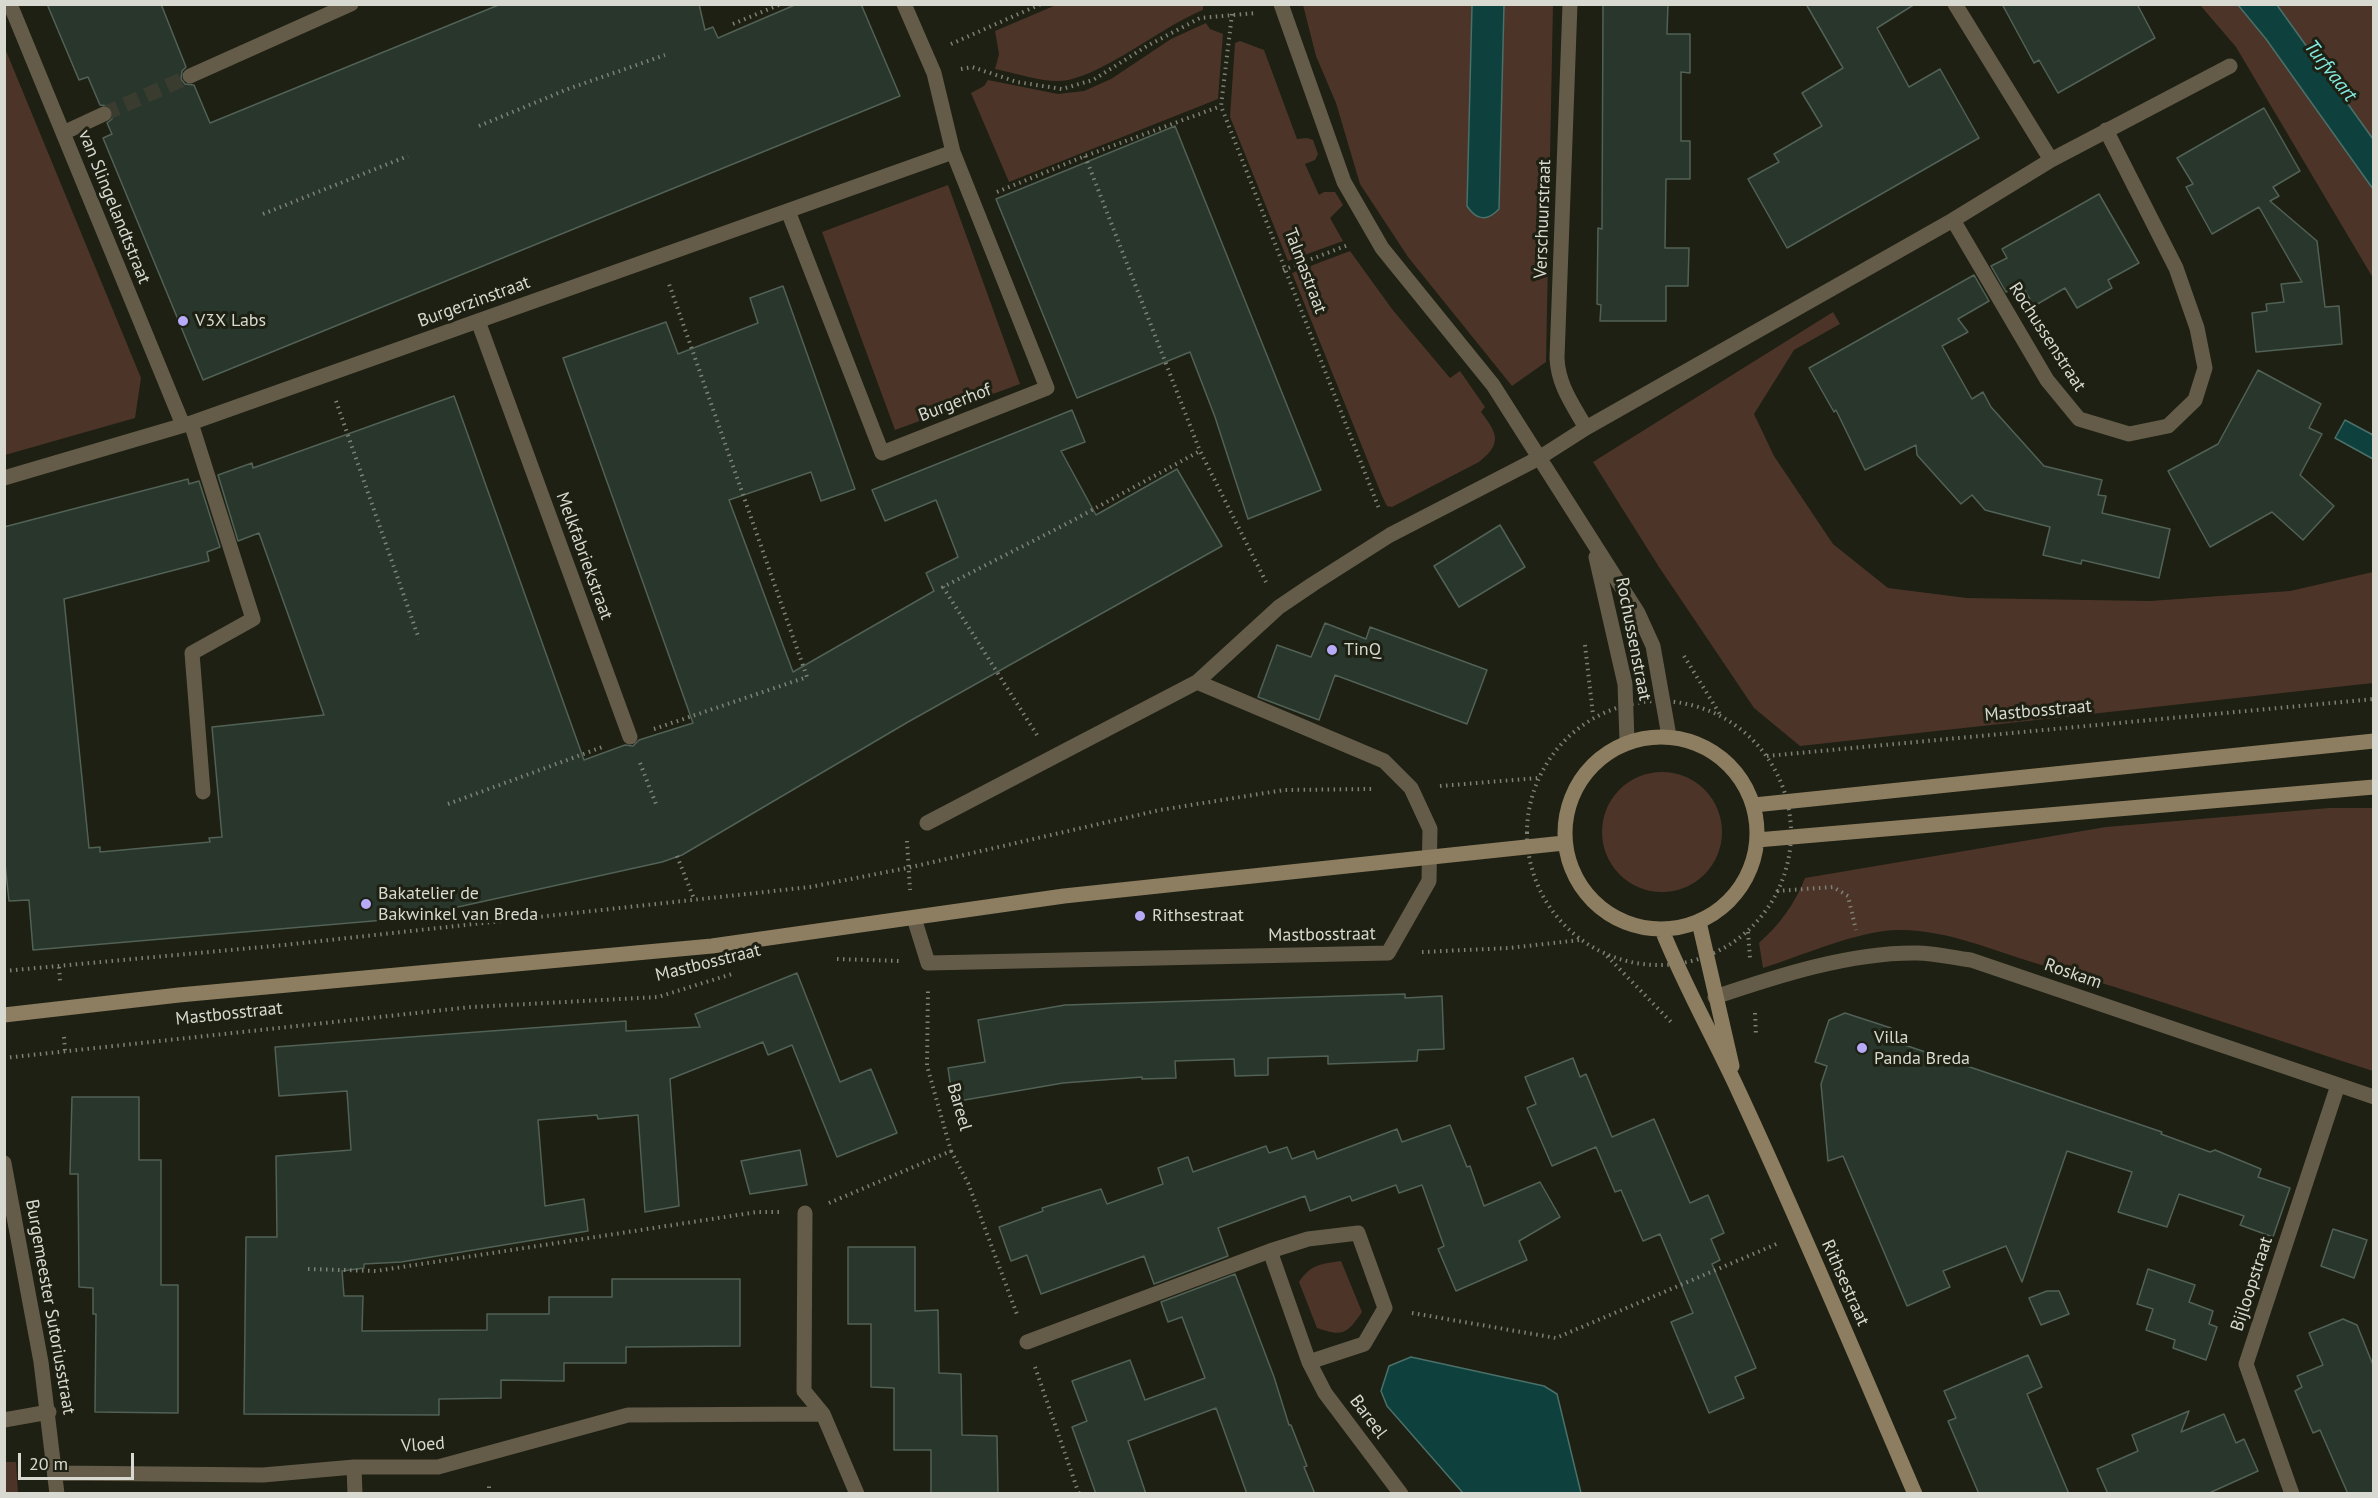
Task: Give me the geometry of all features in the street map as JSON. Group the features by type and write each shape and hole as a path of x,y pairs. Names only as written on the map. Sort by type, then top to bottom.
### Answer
{"street":[{"name":"van Slingelandtstraat","path":"10,4 187,424 253,619 192,653 203,792"},
{"path":"190,76 351,4"},
{"name":"Burgerhof","path":"788,211 882,453 1047,388 953,152 934,73 904,4"},
{"name":"Verschuurstraat","path":"1570,4 1557,358 1558,374 1586,428"},
{"path":"1955,4 2052,160"},
{"path":"1282,8 1344,182 1374,235 1493,386 1539,458"},
{"path":"927,823 1197,682 1279,606 1390,535 1539,458 1586,428 1953,220 2052,160 2230,66"},
{"path":"63,133 104,114"},
{"name":"Rochussenstraat","path":"1953,220 2047,380 2079,419 2129,434 2168,426 2195,400 2205,368 2198,328 2176,268 2106,130"},
{"name":"Burgerzinstraat","path":"4,478 187,424 953,152"},
{"name":"Melkfabriekstraat","path":"478,321 630,737"},
{"name":"Rochussenstraat","path":"1539,458 1638,613 1653,646 1669,736"},
{"name":"Rochussenstraat","path":"1593,545 1625,684 1628,741"},
{"name":"Mastbosstraat","path":"928,963 1388,953 1429,882 1430,829 1411,788 1384,761 1197,682"},
{"path":"1648,736 1669,736 1707,747 1723,758 1742,780 1754,805 1757,840 1752,866 1739,889 1722,909 1699,922 1682,928 1662,930 1636,927 1617,920 1593,902 1575,879 1564,843 1567,808 1575,787 1587,769 1606,753 1628,741 1648,736"},
{"path":"1754,805 2373,741"},
{"path":"1757,840 2373,787"},
{"name":"Mastbosstraat","path":"4,1015 179,995 712,946 1064,896 1564,843"},
{"path":"914,918 928,963"},
{"name":"Rithsestraat","path":"1699,922 1738,1090"},
{"name":"Rithsestraat","path":"1662,930 1694,1004 1738,1090 1915,1494"},
{"name":"Roskam","path":"1716,997 1753,984 1863,957 1917,953 1971,960 2373,1097"},
{"path":"1694,1004 1716,997"},
{"name":"Bijloopstraat","path":"2291,1493 2246,1364 2338,1085"},
{"name":"Burgemeester Sutoriusstraat","path":"4,1163 49,1412 57,1473 57,1494"},
{"path":"806,1213 804,1391 823,1414 857,1494"},
{"path":"1027,1342 1270,1251 1308,1239 1358,1233 1385,1308 1364,1344 1309,1362"},
{"name":"Bareel","path":"1270,1251 1309,1362 1325,1393 1401,1494"},
{"path":"4,1420 49,1412"},
{"name":"Vloed","path":"57,1473 263,1475 354,1467 438,1467 628,1415 823,1414"},
{"path":"354,1467 355,1494"}],"path":[{"path":"733,24 781,4"},
{"path":"926,55 1041,4"},
{"path":"934,73 972,67 1017,82 1062,89 1093,80 1146,46 1200,18 1282,8"},
{"name":"Talmastraat","path":"1232,14 1221,106 1283,270 1390,535"},
{"path":"480,126 568,89 665,55"},
{"path":"973,201 1085,156 1221,106"},
{"path":"263,214 408,156"},
{"path":"1085,156 1200,451 1279,606"},
{"path":"1283,270 1374,235"},
{"path":"448,804 630,737 807,677 659,256"},
{"path":"327,375 419,639"},
{"path":"1052,759 943,587 1200,451"},
{"name":"Mastbosstraat","path":"1721,717 1750,737 1767,756 2373,699"},
{"path":"4,971 295,944 810,886 907,868 1160,810 1273,792 1411,788 1538,778 1561,744 1593,715"},
{"path":"630,737 656,804"},
{"path":"914,918 907,868 907,840 927,823"},
{"path":"676,856 694,899"},
{"path":"1777,891 1833,887 1848,896 1863,957"},
{"name":"Mastbosstraat","path":"1388,953 1509,948 1580,940 1607,956"},
{"path":"831,959 928,963"},
{"name":"Bareel","path":"806,1213 951,1151 927,1066 928,963"},
{"name":"Mastbosstraat","path":"4,1058 471,1007 658,997 734,973"},
{"path":"308,1269 376,1271 757,1212 806,1213"},
{"path":"1385,1308 1556,1338 1802,1233"}],"shaded area":[{"path":"1056,5 1203,5 1203,10 1110,63 1074,79 1050,81 995,69 999,54 995,31"},
{"path":"1303,5 1472,5 1467,206 1499,209 1504,5 1553,5 1546,362 1512,386 1408,257 1360,184 1336,103 1316,56"},
{"path":"2200,5 2238,5 2266,39 2373,189 2373,278 2236,47"},
{"path":"2277,5 2373,5 2373,139"},
{"path":"1206,23 1210,29 1223,34 1218,99 1009,182 971,93 984,86 988,80 1058,94 1084,91 1111,79 1171,39"},
{"path":"1240,41 1264,50 1297,139 1313,140 1318,154 1315,160 1305,164 1319,195 1324,192 1335,192 1343,205 1330,218 1343,241 1288,261 1230,117 1235,43"},
{"path":"4,46 141,378 135,418 5,455"},
{"path":"948,185 1020,384 895,430 822,232"},
{"path":"1350,251 1392,309 1450,378 1460,371 1485,407 1481,412 1491,426 1495,438 1492,449 1479,462 1392,507 1387,506 1382,496 1292,273"},
{"path":"1833,312 1840,324 1794,350 1754,414 1774,456 1833,544 1888,588 1967,598 2150,601 2290,591 2373,572 2373,683 1800,746 1754,708 1659,567 1593,462"},
{"path":"1662,772 1685,776 1705,789 1718,809 1722,832 1718,855 1705,875 1685,888 1662,892 1639,888 1619,875 1606,855 1602,832 1606,809 1619,789 1639,776"},
{"path":"2329,808 2373,808 2373,1071 1968,941 1933,933 1898,930 1866,934 1763,968 1759,943 1786,913 1805,878 2106,827"},
{"path":"1341,1261 1362,1312 1348,1329 1339,1333 1317,1328 1299,1282 1312,1268"},
{"path":"5,1462 16,1462 18,1493 5,1493"}],"water":[{"path":"1472,5 1504,5 1499,209 1490,216 1482,218 1474,214 1467,206"},
{"path":"2238,5 2277,5 2373,139 2373,189 2266,39"},
{"path":"2345,420 2373,435 2373,459 2335,438"},
{"path":"1411,1357 1544,1386 1557,1394 1581,1493 1463,1493 1387,1406 1381,1391 1389,1366"}],"building":[{"path":"47,4 161,4 186,67 182,71 181,79 185,84 194,85 210,123 501,4 699,4 705,30 713,27 718,38 797,4 861,4 900,96 203,380 103,138 112,134 107,123 112,119 113,110 109,106 100,105 88,77 79,80"},
{"path":"1603,4 1668,4 1667,34 1690,34 1690,73 1681,72 1681,141 1690,141 1690,179 1666,179 1665,248 1689,248 1688,286 1666,286 1666,321 1600,321 1601,305 1597,304 1598,228 1602,229"},
{"path":"1806,4 1915,4 1877,28 1909,87 1940,69 1979,138 1787,248 1748,179 1779,162 1774,154 1822,126 1802,93 1843,68"},
{"path":"2002,4 2137,4 2155,38 2058,93 2039,60 2034,63"},
{"path":"2264,108 2300,171 2273,187 2279,196 2270,201 2317,241 2325,307 2339,306 2342,344 2256,352 2252,313 2267,311 2266,304 2284,302 2281,284 2302,282 2259,207 2212,234 2186,187 2193,184 2177,158"},
{"path":"1175,126 1321,490 1248,519 1215,417 1190,352 1077,398 996,199"},
{"path":"2099,194 2139,263 2108,280 2112,288 2077,308 2065,288 2034,306 2021,284 2006,292 1991,266 2007,258 2002,249"},
{"path":"1974,275 1989,301 1958,319 1968,332 1942,346 1972,399 1983,392 1991,407 2044,466 2102,480 2098,495 2106,496 2102,513 2170,529 2159,578 2082,560 2081,564 2043,555 2050,527 1985,510 1972,495 1961,504 1917,455 1916,445 1865,470 1836,410 1834,412 1809,368"},
{"path":"783,286 855,489 821,501 811,472 729,500 793,672 934,591 926,573 958,557 936,500 885,521 872,490 1072,410 1085,442 1061,451 1096,515 1177,469 1222,546 908,722 682,855 662,862 408,918 33,950 29,900 9,901 4,854 4,527 188,479 189,484 199,481 220,547 207,552 209,561 64,599 89,848 100,847 100,852 210,842 209,838 222,837 212,727 324,715 259,533 238,541 218,475 252,463 253,468 454,396 584,760 625,745 633,746 639,740 693,723 563,358 666,322 678,354 758,323 750,298"},
{"path":"2258,370 2321,404 2309,428 2322,434 2300,475 2334,506 2303,540 2272,512 2210,547 2168,471 2218,444"},
{"path":"1500,525 1525,567 1459,607 1434,566"},
{"path":"1325,623 1366,639 1370,627 1487,670 1467,724 1335,675 1319,720 1258,697 1277,645 1311,657"},
{"path":"797,973 840,1082 871,1069 897,1133 837,1157 792,1045 768,1055 763,1042 670,1079 679,1206 645,1212 638,1115 598,1119 597,1115 538,1120 545,1206 584,1199 588,1231 401,1262 364,1264 364,1268 342,1271 344,1296 363,1296 362,1331 487,1330 487,1314 549,1314 549,1297 612,1297 612,1279 740,1279 740,1346 626,1347 626,1363 564,1363 564,1381 501,1380 501,1398 439,1399 439,1415 244,1414 246,1237 277,1237 276,1156 351,1150 347,1091 279,1096 275,1047 626,1021 626,1031 700,1027 695,1014"},
{"path":"1405,994 1405,998 1442,996 1444,1049 1418,1050 1417,1061 1328,1064 1328,1056 1268,1058 1268,1075 1235,1076 1234,1059 1175,1061 1176,1078 1142,1079 1142,1077 1063,1083 953,1102 948,1068 985,1062 978,1020 1065,1005"},
{"path":"1845,1013 1891,1028 1887,1039 2162,1132 2161,1134 2210,1152 2215,1150 2261,1169 2258,1177 2290,1188 2273,1237 2240,1225 2244,1216 2179,1194 2167,1227 2118,1212 2132,1172 2067,1151 2022,1282 2006,1246 1943,1271 1950,1287 1907,1306 1843,1156 1828,1161 1821,1084 1827,1066 1815,1062 1829,1020"},
{"path":"1573,1058 1580,1077 1586,1074 1612,1137 1654,1119 1690,1203 1708,1195 1724,1233 1711,1239 1720,1260 1712,1264 1756,1368 1735,1377 1744,1398 1709,1413 1671,1322 1693,1313 1660,1234 1643,1241 1621,1190 1615,1192 1596,1147 1552,1166 1527,1108 1536,1104 1525,1077"},
{"path":"72,1097 139,1097 139,1160 161,1160 161,1285 178,1285 178,1413 95,1412 96,1314 93,1314 93,1288 79,1287 78,1174 70,1174"},
{"path":"1450,1125 1467,1167 1470,1166 1484,1206 1540,1182 1560,1217 1519,1241 1527,1260 1456,1291 1438,1249 1444,1246 1422,1185 1399,1193 1396,1185 1352,1201 1350,1196 1310,1211 1305,1196 1218,1228 1228,1256 1154,1284 1144,1256 1041,1294 1027,1255 1011,1261 999,1227 1043,1211 1042,1208 1101,1189 1107,1204 1163,1184 1158,1168 1188,1157 1193,1172 1266,1146 1269,1153 1287,1147 1292,1159 1314,1151 1317,1159 1397,1129 1402,1142"},
{"path":"800,1150 807,1185 750,1194 741,1161"},
{"path":"2333,1229 2367,1240 2354,1278 2321,1266"},
{"path":"848,1247 915,1247 915,1311 938,1310 939,1373 961,1374 962,1435 997,1436 998,1494 931,1494 931,1450 894,1450 894,1388 871,1387 871,1324 848,1324"},
{"path":"2148,1269 2195,1285 2189,1302 2213,1311 2209,1324 2217,1327 2206,1360 2173,1348 2175,1340 2146,1330 2153,1309 2137,1304"},
{"path":"1235,1274 1274,1377 1289,1425 1291,1425 1307,1466 1304,1467 1315,1494 1247,1494 1216,1408 1128,1441 1146,1494 1096,1494 1072,1427 1087,1421 1072,1381 1130,1360 1145,1400 1205,1378 1182,1317 1168,1322 1161,1302"},
{"path":"2047,1291 2059,1291 2069,1314 2041,1325 2029,1298"},
{"path":"2343,1319 2357,1325 2373,1365 2373,1494 2348,1494 2320,1430 2313,1433 2295,1391 2302,1387 2297,1376 2323,1365 2309,1333"},
{"path":"2028,1355 2042,1387 2027,1394 2069,1494 1979,1494 1948,1421 1956,1418 1944,1391"},
{"path":"2189,1411 2181,1432 2224,1414 2236,1443 2244,1439 2258,1471 2207,1494 2108,1494 2097,1469 2138,1451 2132,1435"}],"tunnel":[{"path":"104,114 190,76"}],"place":[{"name":"V3X Labs","path":"183,321"},
{"name":"TinQ","path":"1332,650"},
{"name":"Bakatelier de Bakwinkel van Breda","path":"366,904"},
{"name":"Rithsestraat","path":"1140,916"},
{"name":"Villa Panda Breda","path":"1862,1048"}],"water label":[{"name":"Turfvaart","path":"2330,71"}]}
